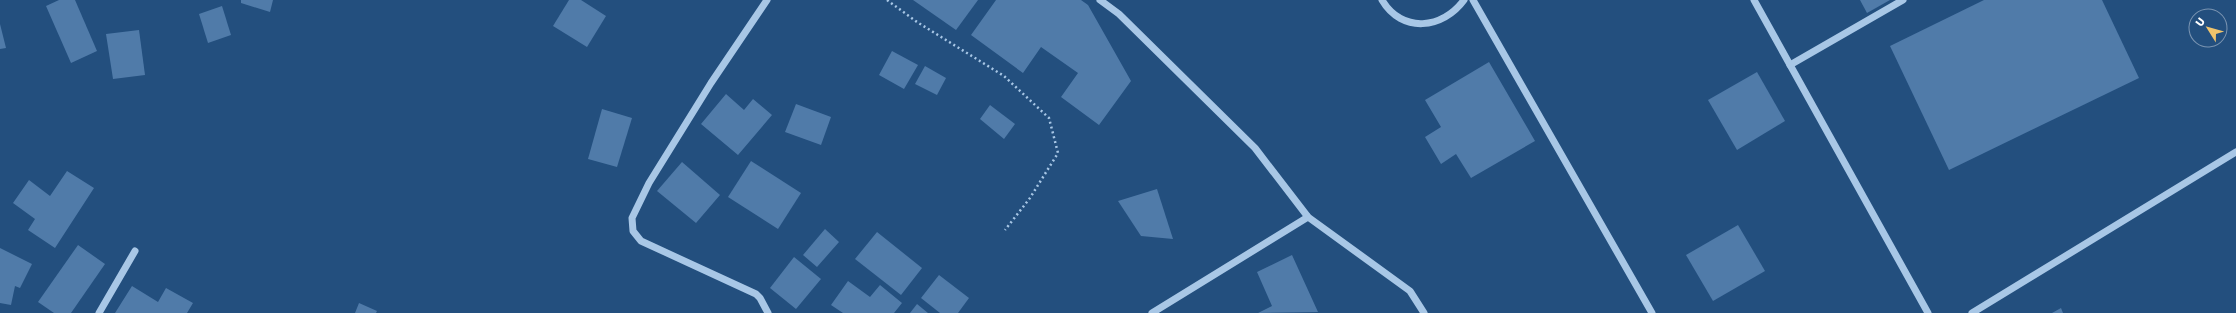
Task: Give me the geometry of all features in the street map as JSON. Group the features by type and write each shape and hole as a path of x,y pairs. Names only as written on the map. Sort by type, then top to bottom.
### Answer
{"street":[{"path":"767,0 649,182 632,218 633,231 641,241 756,294 760,298 768,313"},
{"path":"1100,0 1119,14 1254,148 1308,217 1410,291 1424,313"},
{"path":"1382,0 1391,12 1409,22 1420,24 1440,21 1450,16 1464,0"},
{"path":"1473,0 1652,313"},
{"path":"1754,0 1928,313"},
{"path":"1790,65 1903,0"},
{"path":"1972,313 2236,152"},
{"path":"1152,313 1308,217"},
{"path":"99,313 135,251"}],"path":[{"path":"887,0 918,22 1004,76 1049,118 1058,153 1030,198 1005,230"}],"building":[{"path":"59,0 75,0 97,51 71,63 46,6"},
{"path":"241,0 273,0 270,12 241,3"},
{"path":"569,0 581,0 606,16 587,47 553,26"},
{"path":"913,0 978,0 956,30"},
{"path":"996,0 1081,0 1088,5 1131,81 1099,125 1061,97 1078,73 1041,47 1023,73 971,35"},
{"path":"1860,0 1890,0 1867,13"},
{"path":"1984,0 2102,0 2139,78 1949,170 1890,46"},
{"path":"222,6 231,35 208,43 199,14"},
{"path":"0,24 6,48 0,49"},
{"path":"139,30 145,75 113,79 106,34"},
{"path":"892,51 918,65 904,89 879,75"},
{"path":"1489,62 1535,141 1471,178 1456,154 1441,164 1425,137 1441,127 1425,100"},
{"path":"925,66 946,78 937,95 915,84"},
{"path":"1757,72 1785,121 1737,150 1708,100"},
{"path":"726,94 744,110 753,99 772,115 738,155 701,124"},
{"path":"796,104 831,117 821,145 785,132"},
{"path":"990,105 1015,124 1004,139 980,119"},
{"path":"602,109 632,118 617,167 588,159"},
{"path":"751,161 801,193 778,229 728,197"},
{"path":"682,162 720,195 696,223 657,191"},
{"path":"67,171 94,188 55,248 28,230 35,219 13,203 29,180 50,196"},
{"path":"1157,189 1173,239 1141,236 1118,201"},
{"path":"1738,225 1765,271 1713,301 1686,255"},
{"path":"825,229 839,242 817,267 803,255"},
{"path":"877,232 922,268 901,295 855,259"},
{"path":"78,245 105,264 71,313 54,313 38,302"},
{"path":"0,248 32,264 20,288 15,286 11,305 0,303"},
{"path":"1292,255 1318,312 1258,313 1272,306 1257,272"},
{"path":"794,257 821,279 796,309 770,288"},
{"path":"939,275 969,298 958,313 940,313 921,298"},
{"path":"848,281 870,297 880,285 902,303 894,313 843,313 831,305"},
{"path":"132,286 158,302 166,288 193,303 187,313 115,313"},
{"path":"359,303 377,311 376,313 355,313"},
{"path":"917,304 928,313 910,313"},
{"path":"2061,308 2063,313 2052,313"}]}
